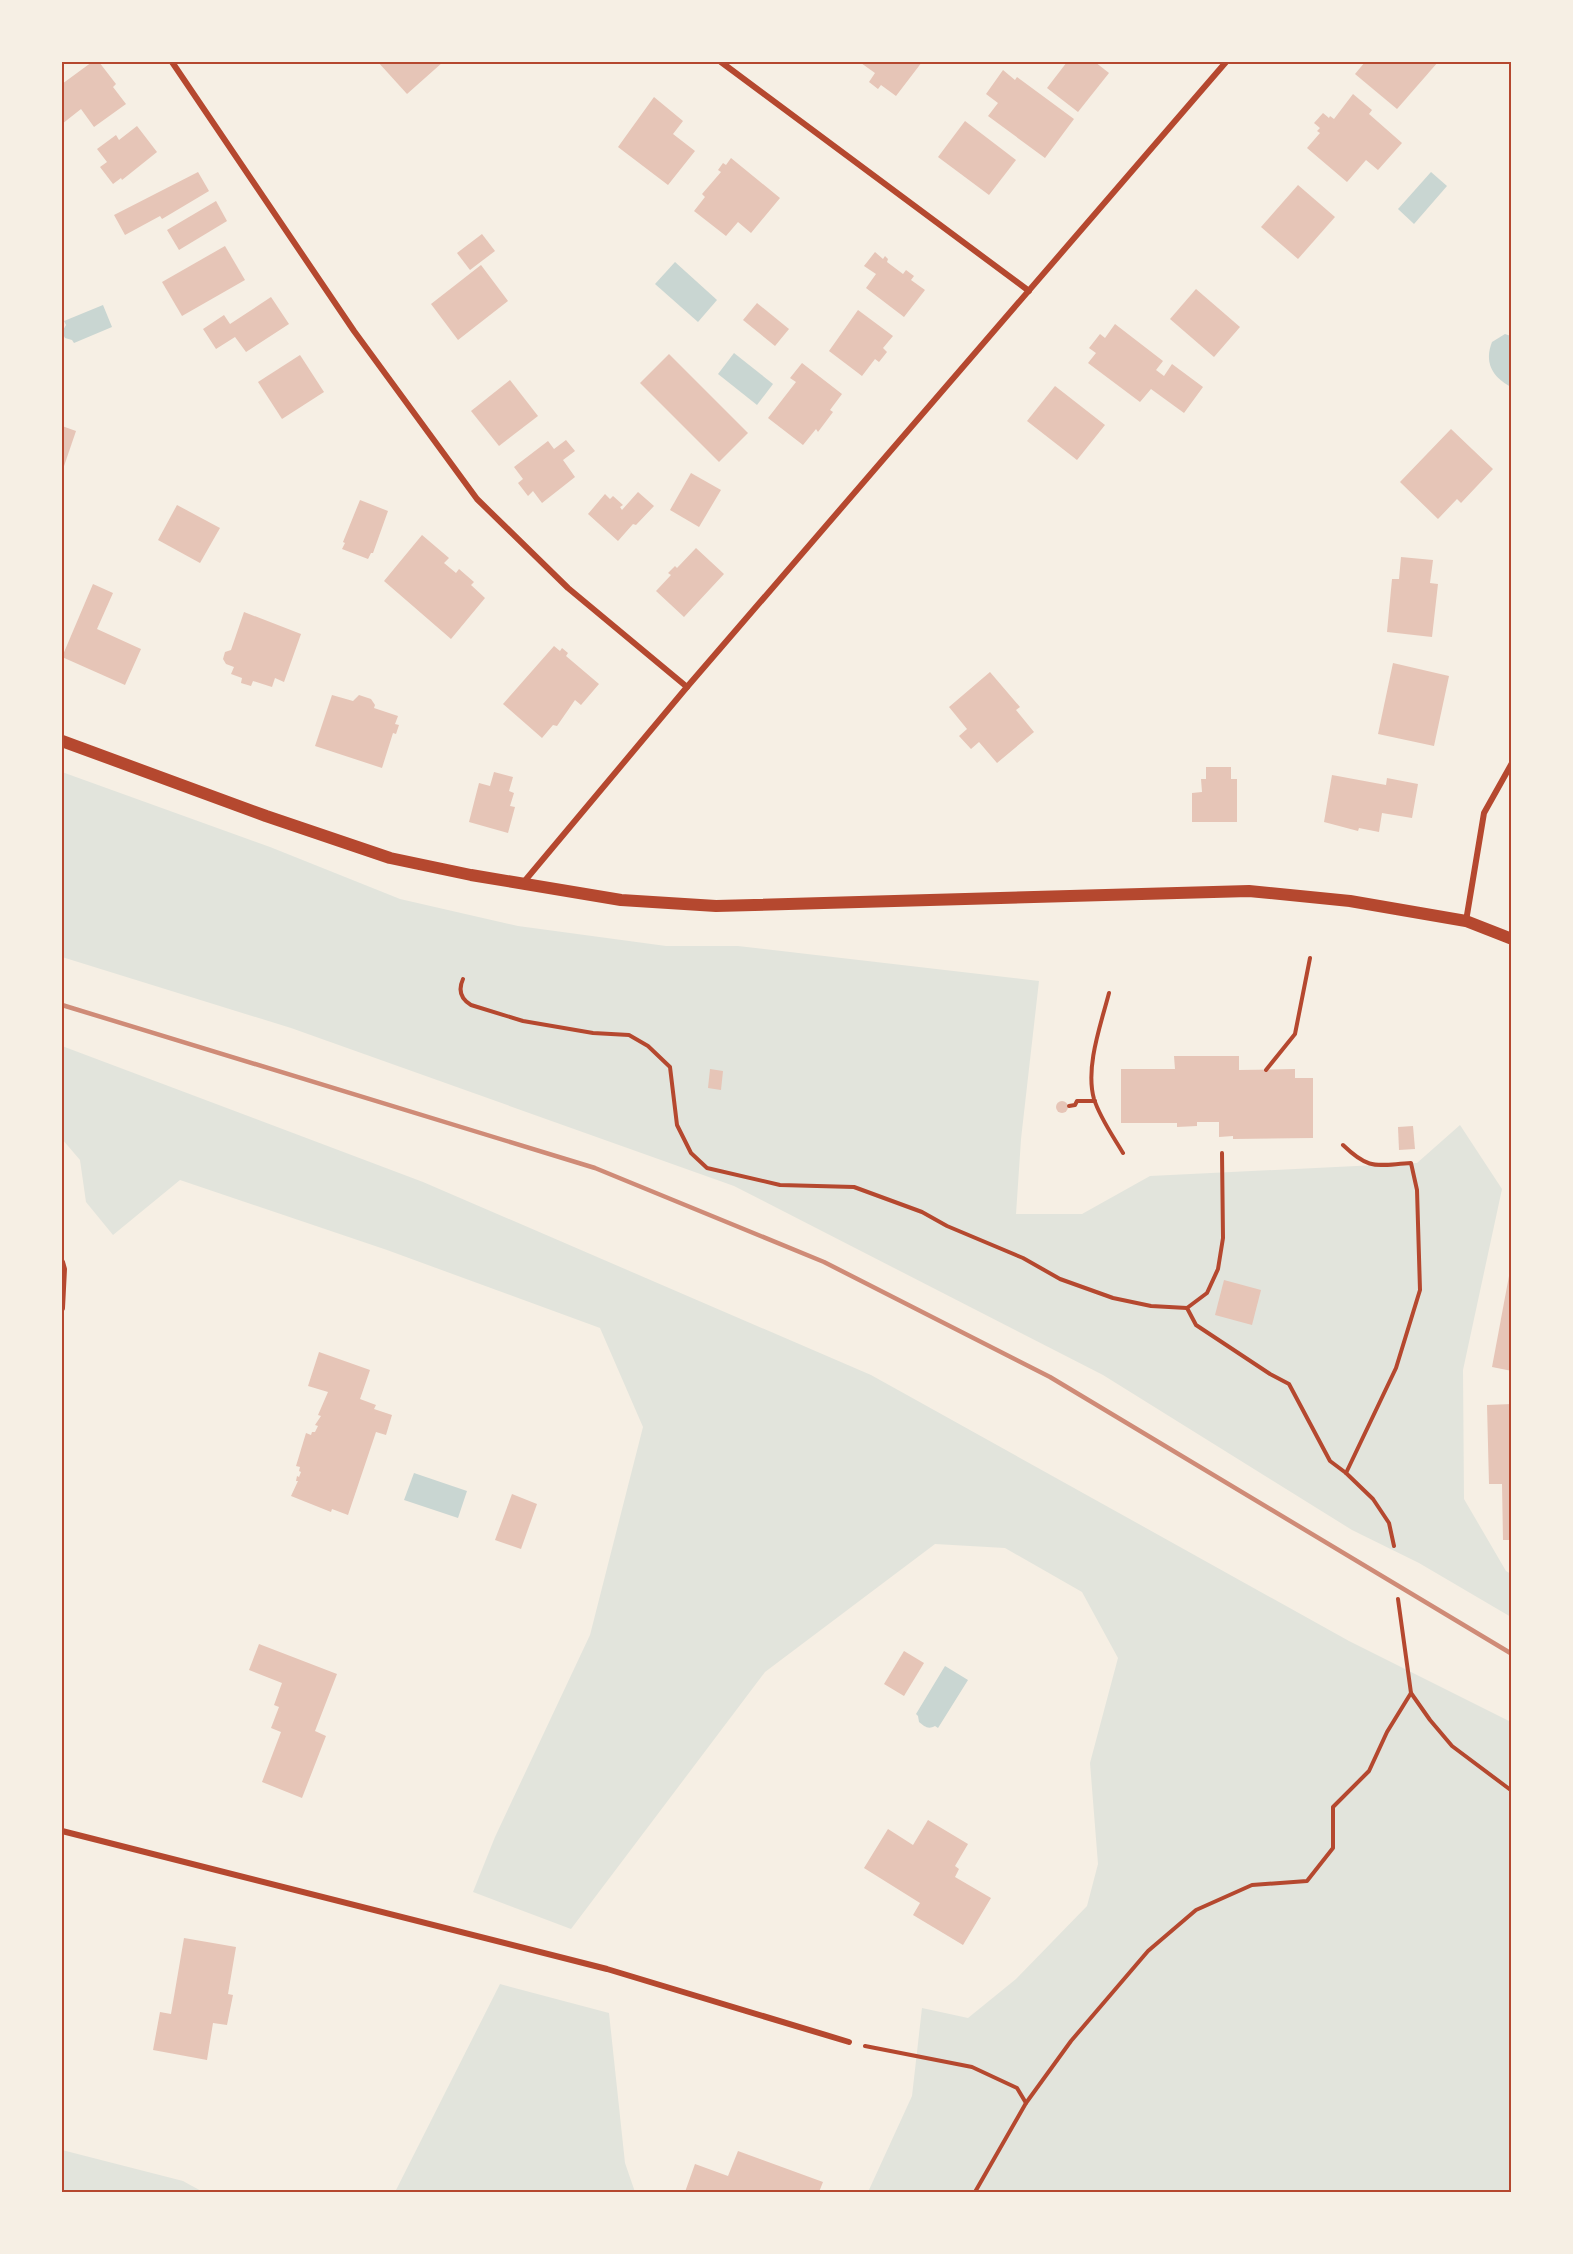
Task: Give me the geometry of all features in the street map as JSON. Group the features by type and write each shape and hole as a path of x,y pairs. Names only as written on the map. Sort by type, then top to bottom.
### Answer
{"main road":[{"path":"62,741 266,816 390,858 471,875 621,900 716,906 1249,891 1350,901 1466,921 1512,939"}],"street":[{"path":"172,62 354,331 477,499 568,588 687,687"},
{"path":"721,62 1029,291"},
{"path":"522,884 687,687 1226,62"},
{"path":"1466,921 1484,813 1512,762"},
{"path":"62,1262 64,1269 62,1308"},
{"path":"62,1831 607,1969 849,2042"}],"path":[{"path":"1266,1070 1295,1034 1310,958"},
{"path":"463,979 460,985 461,994 471,1005 523,1021 593,1033 629,1035 648,1046 669,1067 677,1125 691,1153 707,1168 780,1185 854,1187 922,1212 947,1226 1023,1258 1060,1279 1113,1298 1151,1306 1187,1308 1207,1293 1218,1269 1223,1238 1222,1153"},
{"path":"1109,993 1095,1045 1092,1087 1095,1101 1123,1153"},
{"path":"1069,1106 1075,1105 1077,1101 1095,1101"},
{"path":"1343,1145 1356,1158 1369,1166 1411,1163 1417,1191 1419,1219 1417,1245 1420,1290 1396,1368 1371,1417 1347,1473"},
{"path":"1187,1308 1196,1326 1289,1384 1330,1461 1347,1473 1373,1499 1389,1522 1394,1546"},
{"path":"1398,1599 1412,1693 1430,1720 1452,1746 1512,1791"},
{"path":"975,2193 1026,2103 1071,2041 1148,1951 1196,1910 1252,1885 1307,1881 1334,1848 1333,1807 1369,1771 1388,1732 1412,1693"},
{"path":"849,2042 972,2067 1017,2088 1026,2103"}],"shaded area":[{"path":"1431,172 1447,186 1414,224 1398,209"},
{"path":"675,262 717,300 698,322 655,284"},
{"path":"103,305 112,327 74,343 65,338 62,332 66,325 64,321"},
{"path":"1505,334 1511,336 1511,387 1499,379 1489,362 1492,342"},
{"path":"734,353 773,384 757,405 718,374"},
{"path":"62,772 270,847 400,899 518,926 666,946 738,946 1039,981 1021,1139 1016,1214 1082,1214 1150,1176 1417,1163 1460,1125 1502,1189 1463,1370 1464,1499 1506,1571 1511,1574 1511,1617 1419,1563 1352,1530 1103,1375 734,1186 291,1028 62,957"},
{"path":"62,1046 423,1182 871,1375 1349,1641 1511,1722 1511,2192 868,2192 912,2096 922,2008 968,2018 1016,1979 1087,1906 1098,1864 1090,1763 1118,1658 1082,1592 1005,1548 935,1544 765,1672 571,1929 473,1892 495,1837 590,1635 643,1427 600,1328 387,1250 180,1180 113,1235 86,1202 80,1160 62,1139"},
{"path":"414,1473 467,1491 458,1518 404,1500"},
{"path":"945,1666 968,1680 938,1728 926,1727 919,1722 916,1714"},
{"path":"500,1984 609,2013 625,2163 635,2192 395,2192"},
{"path":"62,2150 183,2181 203,2192 62,2192"}],"building":[{"path":"92,62 99,62 116,84 113,87 126,104 94,127 81,109 62,124 62,84"},
{"path":"378,62 443,62 407,94"},
{"path":"564,62 581,62 582,63 564,64"},
{"path":"862,62 922,62 896,96 881,85 878,89 869,82 875,73"},
{"path":"1067,62 1095,62 1109,73 1078,112 1047,88"},
{"path":"1365,62 1438,62 1397,109 1355,74"},
{"path":"1003,70 1015,80 1017,77 1074,119 1045,158 988,116 998,103 986,94"},
{"path":"1353,94 1372,110 1369,114 1402,143 1378,170 1366,160 1347,182 1307,148 1320,133 1317,131 1320,128 1314,123 1323,113 1334,119"},
{"path":"654,97 683,121 673,134 695,151 668,185 618,147"},
{"path":"965,121 1016,160 989,195 938,157"},
{"path":"137,126 157,152 122,180 121,178 113,184 100,167 107,162 97,149 116,135 119,140"},
{"path":"731,158 780,198 751,233 738,222 726,236 694,211 705,197 702,194 721,172 718,170"},
{"path":"198,172 209,191 162,219 160,216 125,235 114,215"},
{"path":"1298,185 1335,217 1298,259 1261,227"},
{"path":"216,201 227,221 179,250 167,230"},
{"path":"482,234 495,251 470,270 457,253"},
{"path":"225,246 245,280 182,316 162,282"},
{"path":"875,252 883,259 885,256 888,259 887,262 903,274 906,270 914,276 911,280 925,290 904,317 866,288 876,274 864,266"},
{"path":"481,265 508,301 458,340 431,304"},
{"path":"1196,289 1240,327 1214,357 1170,319"},
{"path":"271,297 289,324 246,352 235,337 216,349 203,329 224,315 230,324"},
{"path":"757,303 789,329 775,346 743,320"},
{"path":"858,310 893,336 883,348 887,352 879,362 875,359 862,376 829,351"},
{"path":"1115,324 1163,361 1156,370 1164,376 1172,364 1203,387 1184,413 1151,389 1140,402 1088,363 1096,353 1089,348 1100,334 1105,338"},
{"path":"669,354 748,433 719,462 640,383"},
{"path":"300,355 324,392 282,419 258,382"},
{"path":"802,363 842,394 830,410 833,412 818,432 816,429 803,445 768,418 796,382 790,378"},
{"path":"510,380 538,416 499,446 471,411"},
{"path":"1055,386 1105,425 1077,460 1027,421"},
{"path":"62,426 76,431 62,472"},
{"path":"1451,429 1493,469 1461,503 1457,499 1438,519 1400,482"},
{"path":"566,440 575,451 563,460 575,477 542,503 533,491 528,496 518,483 523,479 514,467 548,441 554,449"},
{"path":"691,473 721,490 699,527 670,510"},
{"path":"638,492 654,506 618,541 588,514 605,494 610,499 613,496 623,505 620,507 622,510"},
{"path":"360,500 388,511 373,553 368,559 342,549"},
{"path":"177,505 220,528 200,563 158,540"},
{"path":"422,535 449,558 444,563 456,573 459,569 474,582 471,585 485,598 451,639 384,581"},
{"path":"696,548 724,574 684,617 656,591 671,575 668,573 675,566 677,568"},
{"path":"1401,557 1433,560 1430,583 1438,584 1432,637 1387,632 1392,579 1399,579"},
{"path":"93,584 113,593 97,629 141,649 125,685 62,657"},
{"path":"244,612 301,634 284,682 275,678 272,687 253,681 251,686 241,683 242,678 231,674 234,667 226,664 223,659 225,652 231,650"},
{"path":"554,646 568,653 566,656 599,684 581,705 575,700 557,726 553,725 542,738 503,704"},
{"path":"1393,663 1449,676 1434,746 1378,734"},
{"path":"990,672 1020,707 1016,710 1034,732 997,763 979,742 971,749 959,736 967,729 949,707"},
{"path":"332,695 353,701 359,695 371,699 375,705 374,708 398,716 395,724 399,725 396,734 393,733 382,768 315,746"},
{"path":"1206,767 1231,767 1231,779 1237,779 1237,822 1192,822 1192,793 1202,792 1201,779 1206,779"},
{"path":"494,772 513,777 509,791 514,793 510,806 515,807 508,833 469,822 479,783 490,786"},
{"path":"1332,775 1386,785 1387,778 1418,784 1412,818 1382,813 1379,832 1359,828 1358,831 1324,822"},
{"path":"1174,1056 1239,1056 1239,1070 1295,1069 1295,1078 1313,1078 1313,1138 1233,1139 1233,1136 1219,1137 1219,1122 1197,1122 1197,1126 1177,1127 1177,1123 1121,1123 1121,1069 1175,1069"},
{"path":"710,1069 723,1071 721,1090 708,1088"},
{"path":"1064,1101 1068,1107 1064,1113 1060,1113 1056,1105"},
{"path":"1413,1126 1415,1149 1399,1150 1398,1127"},
{"path":"1509,1276 1512,1276 1512,1371 1492,1367"},
{"path":"1224,1280 1261,1290 1252,1325 1215,1315"},
{"path":"319,1352 370,1370 360,1399 376,1405 374,1409 392,1415 386,1435 376,1432 348,1515 332,1509 331,1512 291,1496 298,1481 296,1481 297,1476 299,1477 301,1472 300,1467 296,1466 306,1433 311,1435 315,1432 318,1426 315,1425 321,1416 318,1415 328,1392 308,1386"},
{"path":"1512,1404 1512,1540 1503,1540 1502,1484 1489,1484 1487,1405"},
{"path":"512,1494 537,1504 521,1549 495,1540"},
{"path":"259,1644 337,1674 315,1731 326,1736 302,1798 262,1782 281,1732 271,1728 279,1707 274,1705 282,1683 249,1670"},
{"path":"904,1651 924,1663 904,1696 884,1684"},
{"path":"928,1820 968,1844 955,1866 959,1869 955,1877 991,1898 963,1945 913,1915 920,1903 864,1868 888,1829 913,1845"},
{"path":"184,1938 236,1947 228,1994 233,1995 227,2025 213,2023 207,2060 153,2050 160,2012 171,2014"},
{"path":"738,2151 823,2182 819,2192 685,2192 695,2164 728,2176"}],"railway":[{"path":"62,1005 595,1168 824,1262 1050,1377 1512,1654"}]}
